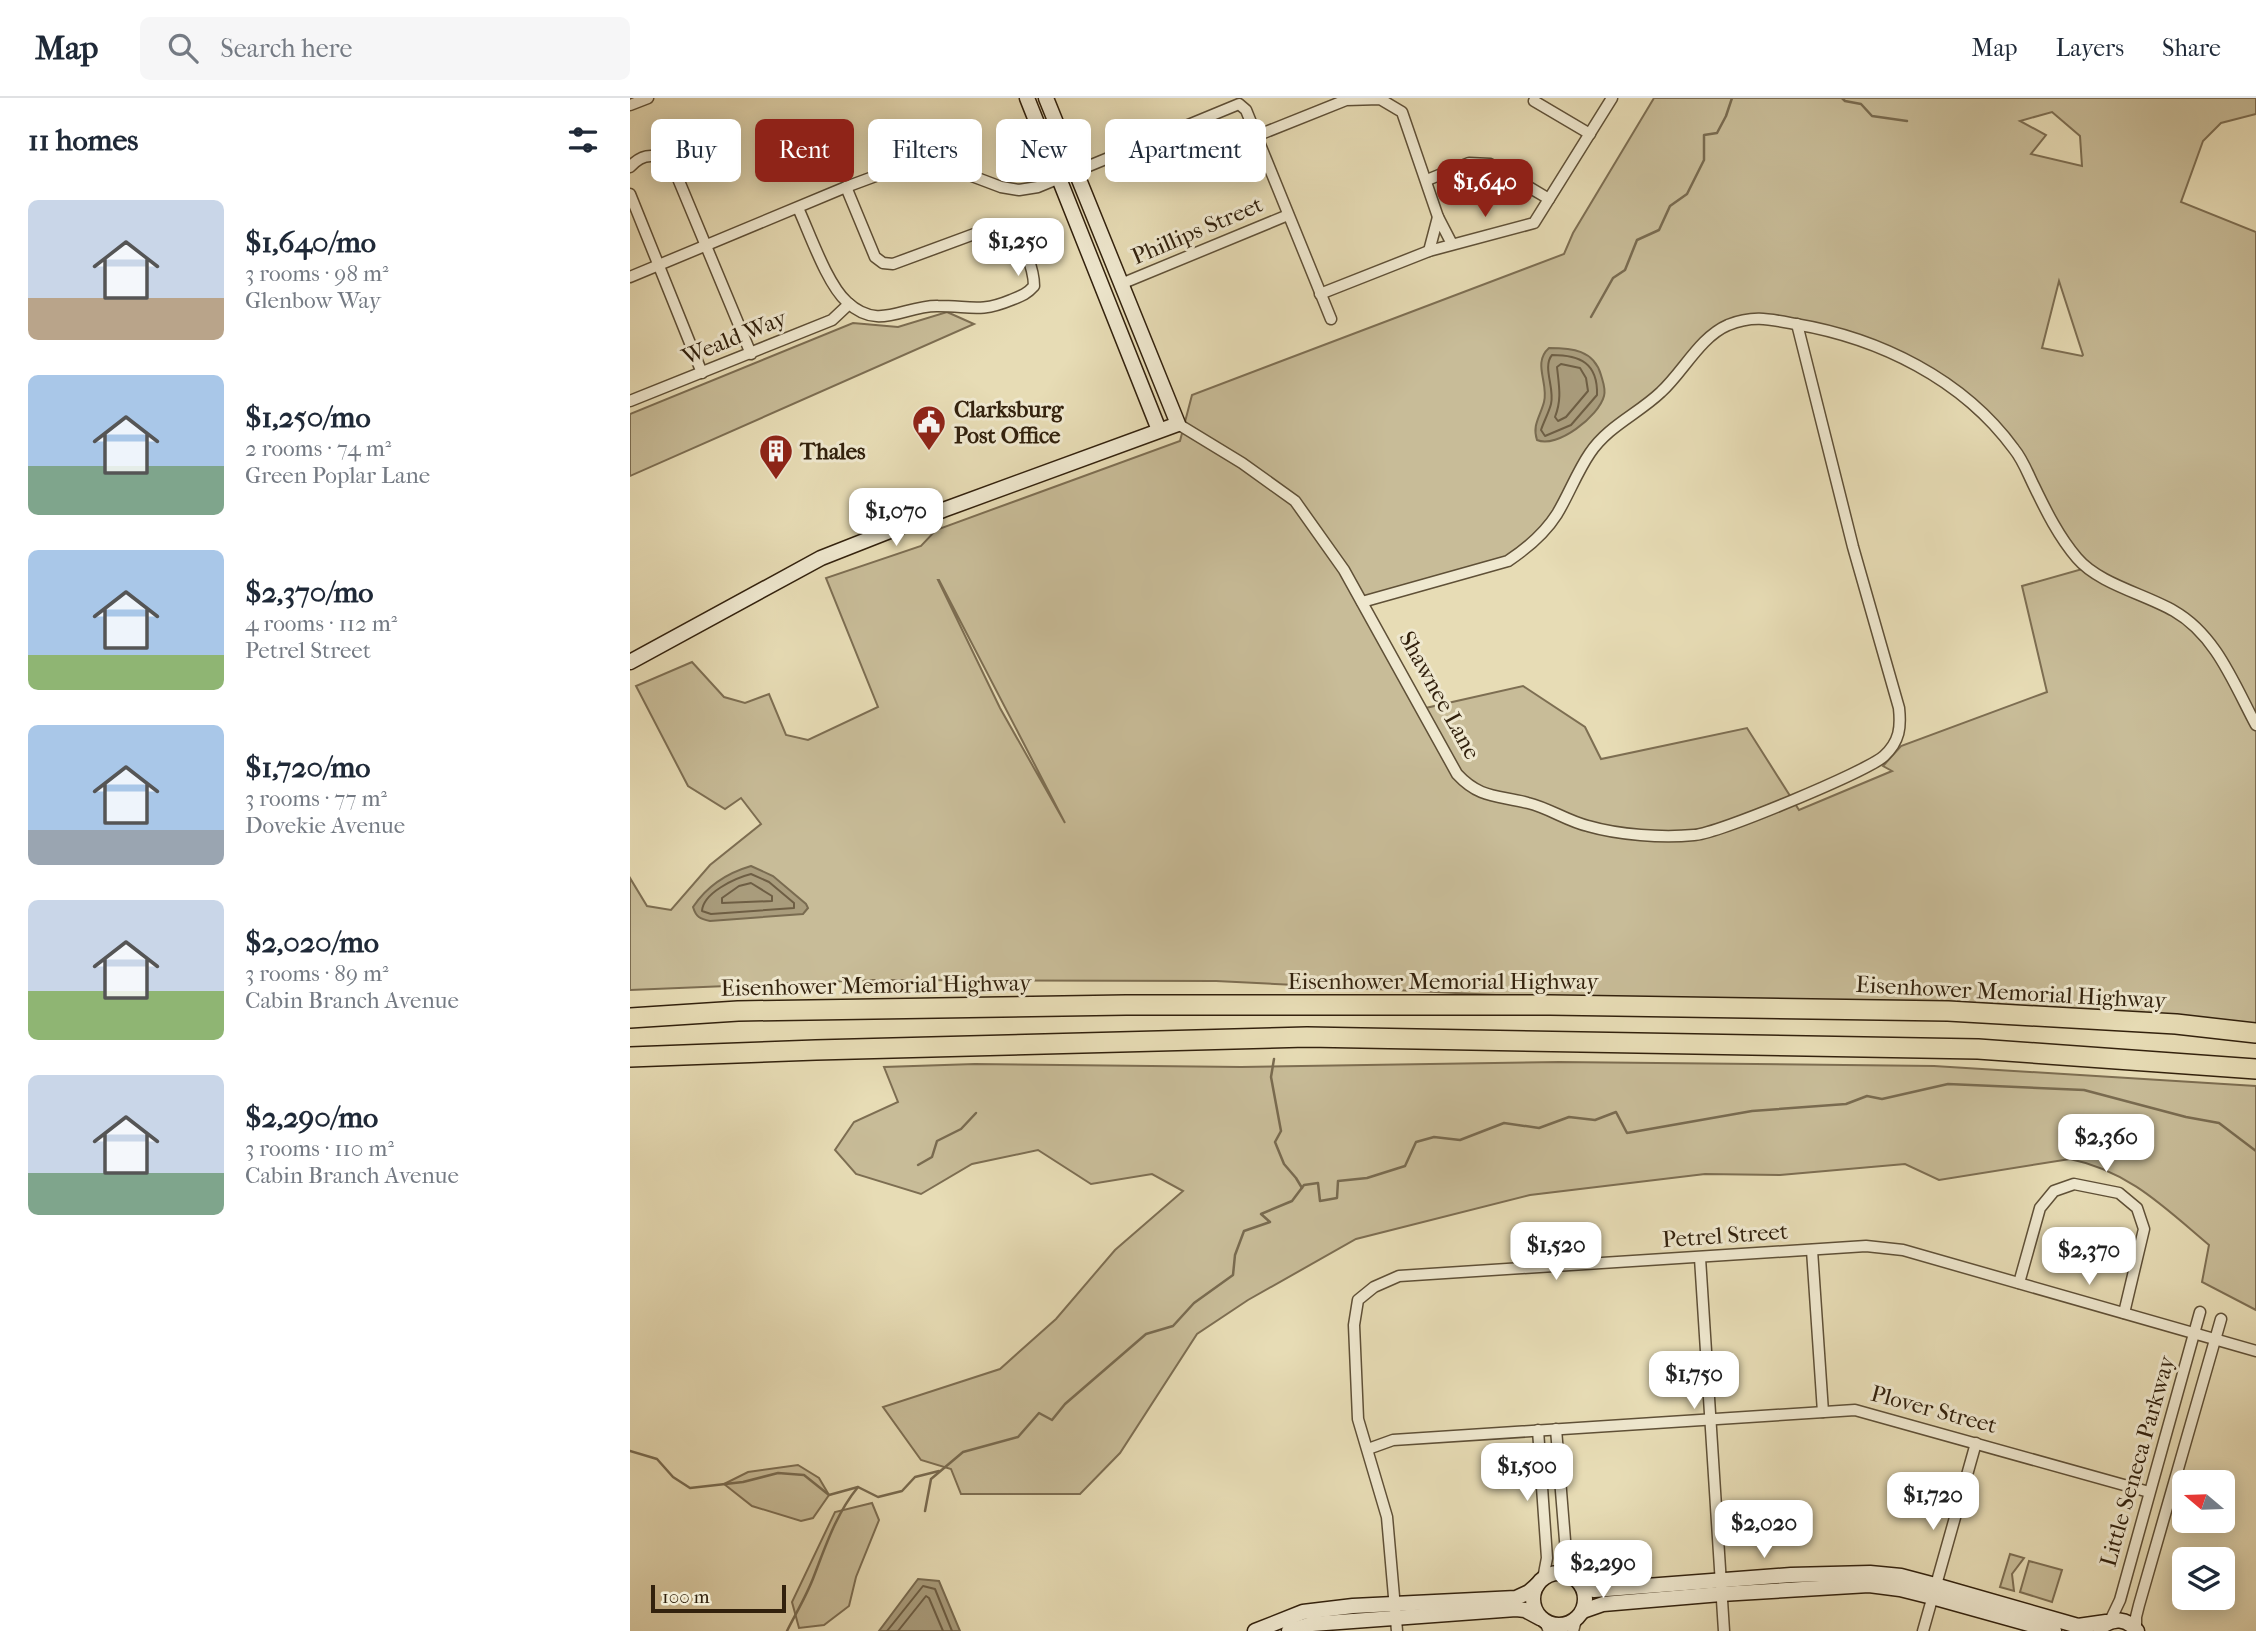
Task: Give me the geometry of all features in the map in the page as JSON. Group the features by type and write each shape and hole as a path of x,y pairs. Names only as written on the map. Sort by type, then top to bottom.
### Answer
{"highway":[{"name":"Eisenhower Memorial Highway","path":"630,1018 738,1011 1175,1004 1550,1005 1948,1011 2176,1024 2256,1033"},
{"path":"630,1057 1307,1037 1978,1049 2256,1069"}],"street":[{"path":"630,105 648,98"},
{"path":"1027,98 1035,119"},
{"path":"1046,98 1054,119"},
{"path":"1320,294 1429,251 1534,223 1612,98"},
{"path":"1266,132 1346,100 1380,99 1402,111 1438,217 1452,244"},
{"path":"1534,101 1590,134"},
{"path":"1203,119 1238,104 1246,110 1249,119"},
{"path":"633,160 645,155 660,157 674,169 751,354"},
{"path":"1266,161 1331,319"},
{"path":"1427,180 1469,163 1490,164 1549,199"},
{"path":"630,277 908,164 948,167 1001,187 1019,190 1051,182"},
{"path":"1060,182 1159,430"},
{"path":"630,662 821,558 1178,424 1079,182"},
{"path":"799,208 837,291 849,304 865,314 880,317 936,305 979,309 993,307 1028,293 1034,286 1034,275 1018,234 1008,227 996,226 892,264 883,263 875,257 846,187"},
{"path":"630,194 702,373"},
{"name":"Phillips Street","path":"1121,284 1288,215"},
{"path":"1429,251 1438,217"},
{"name":"Weald Way","path":"630,401 832,320 849,304"},
{"path":"1362,602 1508,561 1527,548 1556,516 1589,454 1603,436 1661,392 1708,340 1726,326 1755,317 1797,324 1864,341 1914,363 1954,389 1991,421 2016,451 2048,516 2078,560 2095,574 2177,613 2212,644 2256,725"},
{"name":"Shawnee Lane","path":"1178,424 1242,463 1295,501 1344,570 1457,774 1468,786 1483,795 1530,803 1587,826 1627,834 1696,835 1798,797 1877,762 1896,743 1901,727 1899,708 1853,547 1797,324"},
{"path":"2019,1283 2040,1208 2054,1191 2074,1184 2119,1194 2137,1208 2144,1229 2124,1313"},
{"name":"Petrel Street","path":"1396,1618 1387,1517 1358,1419 1354,1325 1358,1300 1374,1287 1399,1276 1866,1246 1903,1250 2256,1351"},
{"path":"1812,1250 1823,1412"},
{"path":"1700,1258 1724,1631"},
{"name":"Little Seneca Parkway","path":"2105,1625 2120,1600 2200,1312"},
{"name":"Little Seneca Parkway","path":"2137,1630 2139,1605 2221,1319"},
{"name":"Plover Street","path":"1368,1449 1393,1440 1855,1410 2149,1492"},
{"path":"1556,1429 1567,1565 1586,1602 1577,1621"},
{"path":"1538,1430 1547,1558 1533,1599 1544,1623"},
{"path":"1923,1631 1976,1443"},
{"path":"1255,1631 1303,1612 1353,1606 1396,1618 1516,1598 1558,1573 1594,1590 1721,1587"},
{"path":"1289,1631 1312,1624 1516,1609 1525,1610 1544,1623 1560,1626 1577,1621 1602,1604 1721,1587 1870,1573 1901,1576 1934,1591 2054,1631"},
{"path":"1934,1591 2078,1626 2125,1621 2137,1630"}],"shaded area":[{"path":"1654,98 2256,98 2256,114 2221,123 2203,141 2181,202 2256,232 2256,1033 1216,981 873,980 630,990 630,878 647,906 671,910 710,865 761,824 741,798 725,809 688,786 636,686 692,662 724,697 745,703 769,694 786,735 808,740 878,707 826,578 921,546 936,530 1180,441 1192,395 1564,254 1573,233","holes":["2052,112 2080,136 2082,166 2031,154 2046,135 2020,121","2059,281 2083,355 2042,348","1755,317 1863,341 1935,377 2016,451 2078,560 2086,568 2022,586 2047,692 1901,746 1883,766 1892,771 1799,810 1747,728 1601,759 1585,727 1523,686 1421,709 1362,602 1508,561 1556,516 1603,436 1661,392 1726,326","938,580 1065,823 1000,708"]},
{"path":"947,312 974,324 630,476 630,414 853,323 898,327"},
{"path":"1559,1062 1934,1066 2256,1086 2256,1310 2202,1282 2209,1245 2161,1205 2110,1172 2070,1159 1939,1180 1905,1164 1780,1175 1705,1174 1530,1195 1356,1239 1248,1300 1197,1334 1120,1453 1080,1494 961,1494 951,1469 921,1460 883,1407 1000,1369 1056,1319 1115,1250 1183,1191 1152,1174 1091,1184 1038,1150 972,1164 921,1194 856,1174 835,1150 854,1122 898,1102 884,1067 975,1064 1241,1067"},
{"path":"798,1465 819,1478 829,1495 813,1518 801,1521 752,1506 724,1484 748,1472"},
{"path":"872,1503 879,1520 856,1577 849,1606 824,1625 799,1628 792,1602 835,1512"},
{"path":"2010,1554 2024,1558 2012,1574 2014,1591 2000,1587"},
{"path":"2029,1561 2062,1570 2052,1602 2020,1592"}],"water":[{"path":"1549,348 1574,350 1588,355 1598,367 1605,391 1601,404 1586,421 1566,435 1545,442 1537,440 1535,430 1545,395 1542,360"},
{"path":"751,866 773,876 808,908 803,914 710,921 697,915 693,907 711,887 734,872"},
{"path":"918,1579 939,1581 960,1631 879,1631"}],"waterway":[{"path":"1591,317 1613,278 1625,270 1637,240 1659,230 1670,206 1687,194 1704,160 1704,135 1717,133 1732,98"},
{"path":"1842,98 1861,104 1872,116 1907,121"},
{"path":"1274,1059 1271,1077 1281,1131 1275,1142 1284,1164 1302,1188"},
{"path":"925,1511 931,1479 963,1452 1018,1437 1039,1413 1052,1420 1065,1404 1146,1334 1173,1326 1194,1303 1233,1275 1235,1255 1244,1231 1270,1222 1261,1214 1292,1201 1304,1185 1318,1183 1320,1201 1337,1198 1338,1181 1367,1178 1405,1166 1416,1142 1434,1137 1460,1140 1504,1123 1539,1128 1569,1117 1595,1120 1616,1112 1627,1133 1752,1111 1846,1104 1867,1096 1882,1099 1948,1084 2084,1090 2219,1123 2256,1151"},
{"path":"918,1165 932,1157 937,1141 961,1129 976,1113"},
{"path":"630,1451 657,1459 673,1477 690,1488 743,1482 778,1473 804,1475 829,1495 858,1487 878,1497 902,1491 915,1477 939,1471"},
{"path":"787,1631 808,1590 827,1541 858,1487"}],"place":[{"name":"Clarksburg Post Office","path":"929,452"},
{"name":"Thales","path":"776,481"}]}
